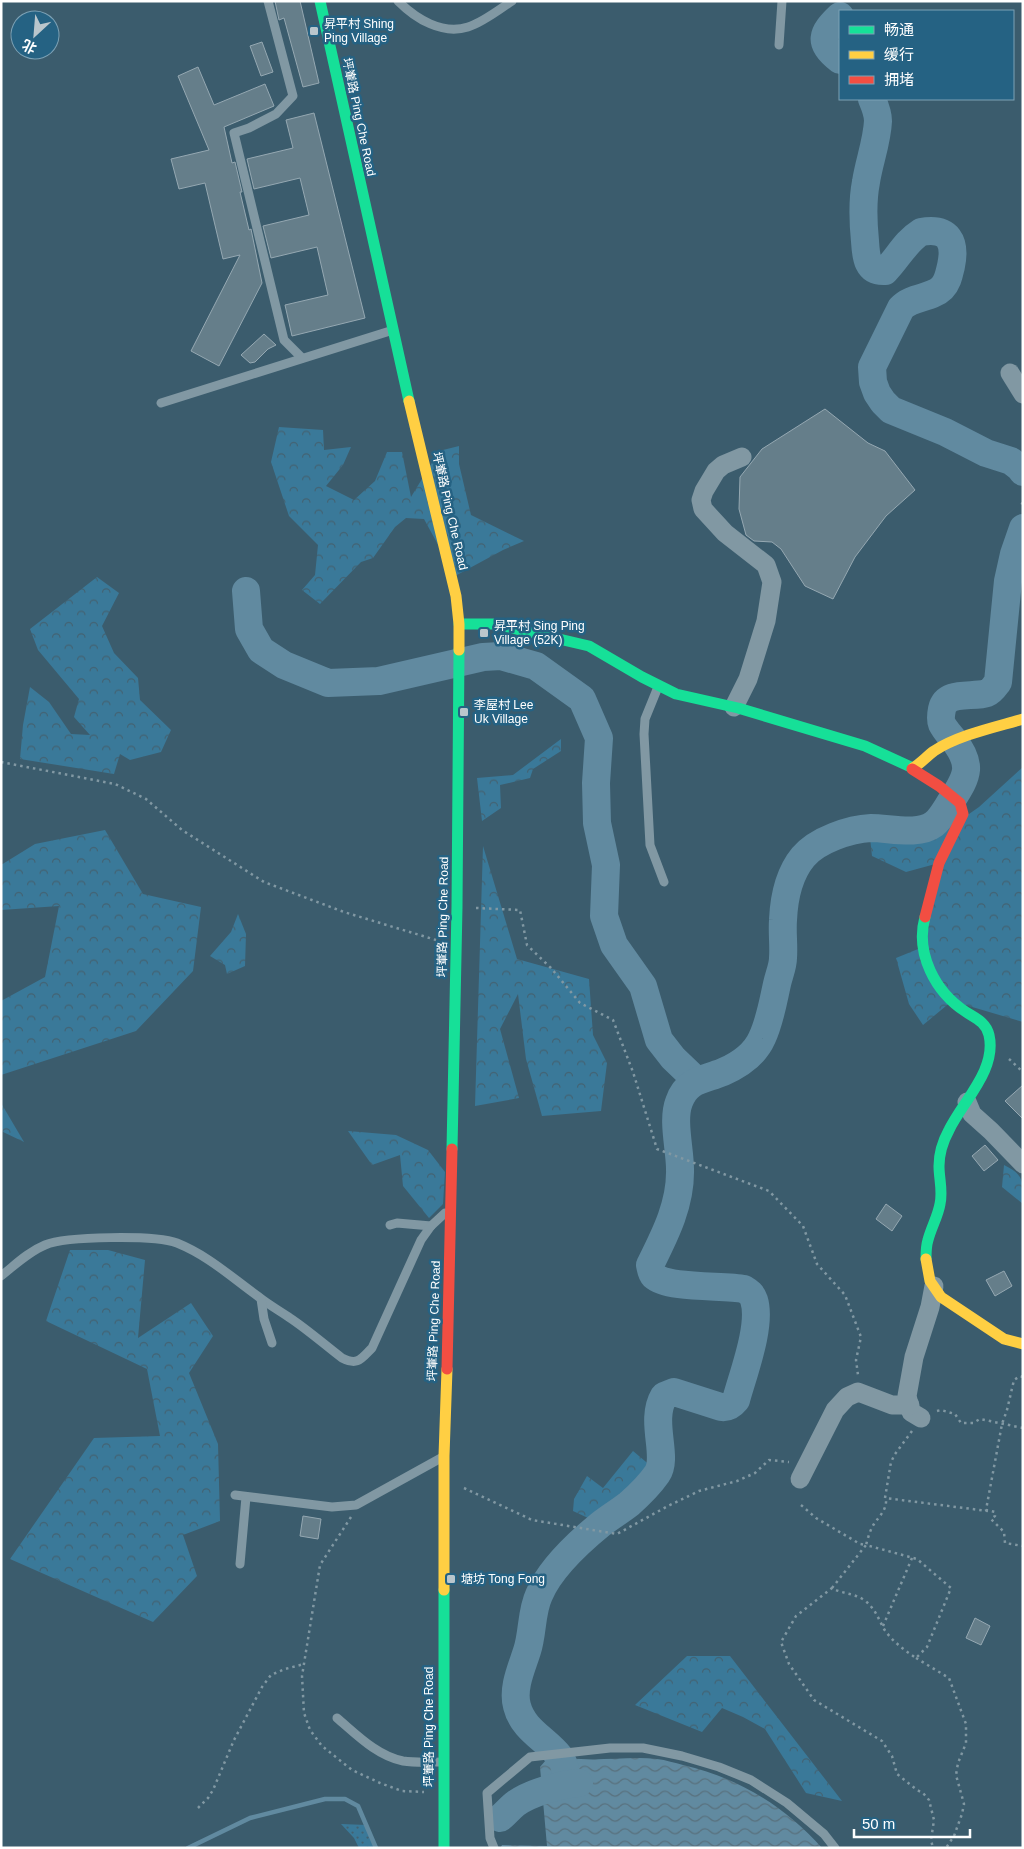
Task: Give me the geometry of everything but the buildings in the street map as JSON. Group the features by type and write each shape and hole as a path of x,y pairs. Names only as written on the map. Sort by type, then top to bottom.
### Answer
{"street":[{"name":"坪輋路 Ping Che Road","path":"320,1 392,330 456,596 459,628 457,907 444,1456 442,1787 444,1848"},
{"path":"1010,373 1023,394"},
{"path":"734,707 748,679 766,621 772,582 766,565 725,533 703,509 701,500 716,471 723,465 742,457"},
{"path":"459,628 495,624 589,646 676,694 734,707 865,746 912,769 939,786 962,806 964,814 939,863 923,924 924,954 935,980 948,998 966,1012 980,1019 989,1034 988,1059 979,1081 949,1129 942,1145 939,1166 941,1198 927,1241 926,1259 930,1282 941,1297 1004,1339 1023,1344"},
{"path":"912,769 923,762 934,751 973,733 1023,719"},
{"path":"967,1102 972,1114 1023,1164"},
{"path":"915,1412 907,1396 914,1357 930,1307 934,1286"},
{"path":"804,1472 835,1410 847,1397 858,1392 915,1412"}],"lane":[{"path":"268,1 293,96 276,114 249,128 234,133 284,340 302,358"},
{"path":"398,1 412,15 442,28 455,29 469,27 512,1"},
{"path":"779,45 782,1"},
{"path":"161,403 392,330"},
{"path":"659,685 645,719 644,734 650,844 664,882"},
{"path":"1,1276 31,1253 53,1242 114,1238 174,1242 197,1252 226,1270 261,1299 342,1358 355,1362 372,1348 422,1240 431,1226 451,1206"},
{"path":"390,1225 397,1223 431,1226"},
{"path":"261,1299 264,1320 272,1343"},
{"path":"234,1495 332,1507 356,1505 444,1456"},
{"path":"240,1564 246,1496"},
{"path":"337,1718 368,1744 388,1756 401,1760 443,1762"},
{"path":"494,1848 490,1838 487,1793 530,1757 572,1754 610,1748 643,1748 682,1756 719,1767 751,1780 787,1803 824,1834 835,1848"}],"path":[{"path":"1,762 115,784 146,799 182,830 264,882 344,912 456,947"},
{"path":"457,907 520,910 527,945 551,968 580,1003 613,1020 633,1072 657,1149 769,1191 803,1226 817,1264 846,1295 861,1338 856,1360 859,1380 858,1392"},
{"path":"988,1511 986,1510 991,1477 1002,1424 1014,1380 1020,1376 1023,1377"},
{"path":"933,1848 931,1840 934,1820 929,1800 923,1793 897,1774 892,1756 882,1741 814,1700 789,1664 781,1642 796,1616 832,1588 866,1545 873,1526 883,1513 886,1505 891,1462 915,1412 926,1410 929,1414 941,1410 955,1414 961,1423 973,1423 980,1419 1023,1428"},
{"path":"463,1487 532,1520 617,1534 668,1506 699,1492 737,1481 755,1473 769,1460 804,1472"},
{"path":"886,1496 885,1498 995,1512 995,1516 991,1520 1004,1532 1005,1543 1023,1546"},
{"path":"360,1503 320,1565 304,1664 302,1688 304,1713 310,1730 334,1758 352,1770 402,1792 424,1792 427,1786 426,1762"},
{"path":"801,1505 816,1518 860,1544 916,1559 952,1588 927,1647 916,1658"},
{"path":"883,1626 912,1558"},
{"path":"832,1588 838,1592 850,1593 864,1600 875,1610 883,1626 899,1646 950,1678 966,1724 966,1743 958,1763 956,1775 964,1804 954,1836 946,1848"},
{"path":"198,1808 213,1790 234,1740 262,1687 271,1675 284,1669 304,1664"}],"green space":[{"path":"279,427 323,430 324,450 351,447 343,465 326,486 354,500 375,481 387,452 402,452 411,497 439,451 459,446 459,464 471,515 524,541 455,576 424,519 406,518 395,527 373,558 361,562 320,604 302,590 315,575 318,545 289,516 271,462"},
{"path":"97,577 119,593 102,626 114,653 138,678 140,700 171,730 161,752 130,760 120,754 114,774 20,759 23,725 30,687 49,702 71,734 90,735 74,717 79,699 38,650 30,629"},
{"path":"561,739 561,751 533,769 530,778 500,785 501,808 482,821 477,778 513,775"},
{"path":"1023,767 1023,1022 952,1001 923,1025 909,1004 896,958 923,947 939,863 906,872 872,856 869,828 910,831 926,828 933,825 939,819 948,806 969,814"},
{"path":"105,830 143,894 201,907 193,971 136,1031 1,1075 1,1001 45,977 59,906 1,910 1,865 35,844"},
{"path":"483,846 517,959 589,979 593,1035 607,1063 601,1111 542,1116 526,1059 518,994 500,1029 519,1098 475,1106"},
{"path":"238,914 246,934 245,966 227,974 225,965 210,956 231,932"},
{"path":"1,1103 24,1142 1,1131"},
{"path":"348,1131 396,1135 428,1150 445,1172 443,1204 429,1218 403,1186 400,1155 372,1165"},
{"path":"1004,1165 1019,1175 1021,1179 1023,1204 1002,1187"},
{"path":"70,1250 108,1250 145,1260 138,1338 191,1303 213,1336 189,1373 218,1444 220,1521 183,1535 197,1576 153,1622 10,1559 94,1438 160,1436 147,1369 46,1321"},
{"path":"633,1451 658,1472 630,1503 601,1524 573,1511 574,1499 587,1476 603,1488"},
{"path":"687,1656 730,1656 842,1801 806,1793 765,1729 743,1717 722,1708 702,1732 635,1705"},
{"path":"341,1824 366,1825 376,1848 359,1848 354,1838"}],"water":[{"path":"569,1758 657,1759 703,1770 741,1786 776,1807 793,1819 822,1848 501,1847 502,1845 547,1846 540,1767 546,1760"}],"waterway":[{"path":"839,17 829,28 825,38 828,48 839,59"},
{"path":"872,100 878,121 867,174 863,212 868,262 874,269 885,271 910,240 921,232 931,231 944,234 951,243 952,250 949,275 942,288 938,292 910,301 901,308 872,367 873,382 877,393 891,410 945,432 986,453 1011,461 1023,472"},
{"path":"568,1782 562,1760 524,1722 517,1706 517,1685 529,1644 536,1602 550,1575 575,1548 601,1524 629,1504 657,1474 661,1458 658,1416 664,1396 674,1392 721,1407 731,1405 736,1400 754,1336 756,1310 753,1298 746,1290 671,1283 654,1276 652,1272 650,1265 671,1219 678,1195 680,1161 676,1117 679,1102 682,1094 691,1085 723,1072 741,1062 759,1044 765,1032 782,964 783,920 786,895 794,871 803,857 817,845 844,833 871,828 912,831 927,828 934,824 944,813 962,784 965,777 966,763 964,756 942,724 942,709 949,699 987,693 998,682 1008,581 1014,554 1023,528"},
{"path":"246,591 249,629 261,650 284,665 328,683 379,681 483,657 501,656 536,666 582,699 599,738 596,783 597,823 606,865 604,916 614,945 643,986 659,1040 673,1058 696,1080"},
{"path":"500,1818 515,1804 529,1796 555,1787 579,1783"},
{"path":"188,1848 250,1818 325,1799 345,1799 358,1806 376,1848"}],"traffic: fast":[{"path":"320,1 409,401"},
{"path":"459,624 495,624 589,646 642,677 676,694 738,708 865,746 913,768"},
{"path":"452,1149 457,907 459,650"},
{"path":"925,917 923,944 925,958 930,971 945,994 985,1027 989,1035 990,1048 984,1073 955,1119 942,1148 939,1166 941,1199 927,1242 926,1259"},
{"path":"444,1590 444,1848"}],"traffic: slow":[{"path":"409,401 456,596 459,650"},
{"path":"913,768 934,751 954,740 1023,719"},
{"path":"926,1259 930,1281 941,1297 1004,1339 1023,1344"},
{"path":"444,1590 444,1456 447,1369"}],"traffic: jam":[{"path":"912,769 939,786 960,803 963,814 939,863 925,917"},
{"path":"447,1369 452,1149"}],"place":[{"name":"昇平村 Shing Ping Village","path":"314,31"},
{"name":"昇平村 Sing Ping Village (52K)","path":"484,633"},
{"name":"李屋村 Lee Uk Village","path":"464,712"},
{"name":"塘坊 Tong Fong","path":"451,1579"}]}
